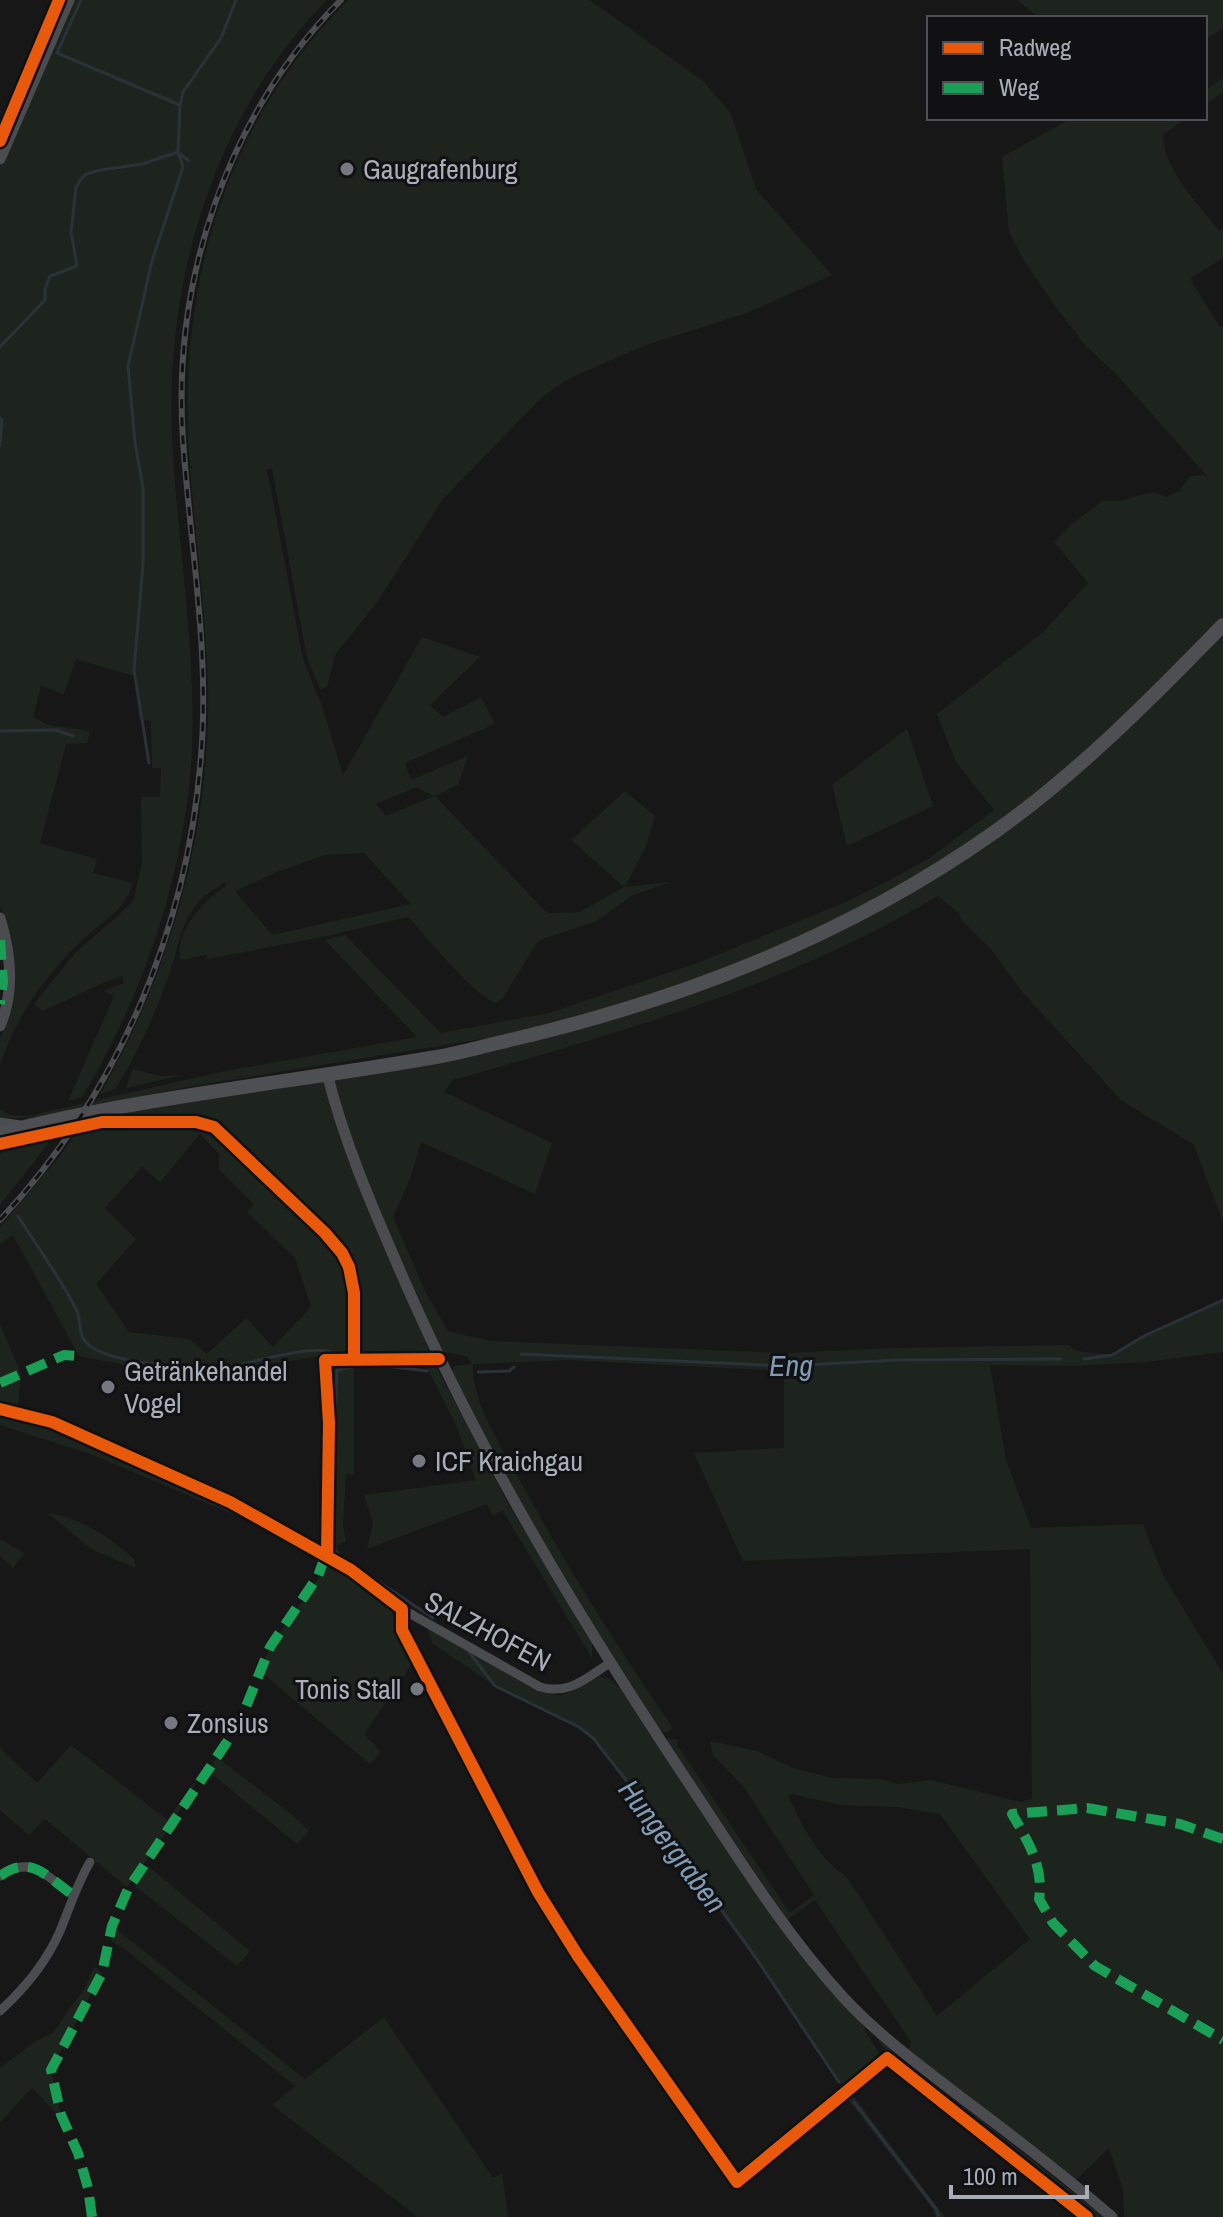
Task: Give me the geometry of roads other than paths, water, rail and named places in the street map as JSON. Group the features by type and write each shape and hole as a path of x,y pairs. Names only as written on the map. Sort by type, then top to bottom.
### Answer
{"main road":[{"path":"0,1133 154,1101 433,1058 582,1023 688,990 817,935 898,893 998,830 1085,759 1176,674 1223,625"}],"street":[{"path":"0,159 69,0"},
{"path":"0,918 10,962 10,985 0,1026"},
{"path":"327,1073 370,1199 439,1359 510,1496 610,1663 781,1920 844,1998 913,2061 1057,2170 1112,2217"},
{"path":"0,1123 24,1126"},
{"name":"SALZHOFEN","path":"351,1570 402,1609 540,1687 557,1691 571,1687 610,1663"},
{"path":"0,2011 42,1962 90,1862"},
{"path":"0,1876 21,1864 30,1866 73,1895"}],"waterway":[{"path":"81,0 57,53 180,105"},
{"path":"0,347 45,300 50,276 77,266 71,232 76,188 80,180 86,174 142,164 178,152 183,92 221,38 236,0"},
{"path":"149,763 134,670 143,564 143,488 128,366 152,261 183,167 178,152"},
{"path":"180,154 189,161"},
{"path":"0,418 0,445"},
{"path":"0,731 56,730 73,736"},
{"name":"Hungergraben","path":"18,1216 71,1299 83,1338 89,1345 131,1360 169,1366 217,1367"},
{"name":"Eng","path":"1084,1359 1112,1355 1146,1335 1223,1300"},
{"name":"Hungergraben","path":"232,1366 297,1352 331,1352"},
{"name":"Eng","path":"521,1354 785,1366 898,1360 1061,1359"},
{"name":"Hungergraben","path":"338,1554 330,1542 337,1370 356,1366"},
{"name":"Eng","path":"386,1366 427,1371"},
{"name":"Eng","path":"478,1372 509,1371 514,1367"},
{"name":"Hungergraben","path":"361,1570 433,1618"},
{"name":"Hungergraben","path":"469,1652 495,1686 579,1727 593,1738 756,1958 839,2082"},
{"name":"Hungergraben","path":"854,2102 939,2217"}],"railway":[{"path":"0,1220 42,1171 79,1119 112,1063 140,1005 163,945 181,883 193,820 203,717 201,638 183,440 182,380 187,320 198,261 215,203 238,148 267,95 301,45 341,0"}],"place":[{"name":"Gaugrafenburg","path":"347,169"},
{"name":"Getränkehandel Vogel","path":"108,1387"},
{"name":"ICF Kraichgau","path":"419,1461"},
{"name":"Tonis Stall","path":"417,1689"},
{"name":"Zonsius","path":"171,1723"}]}
